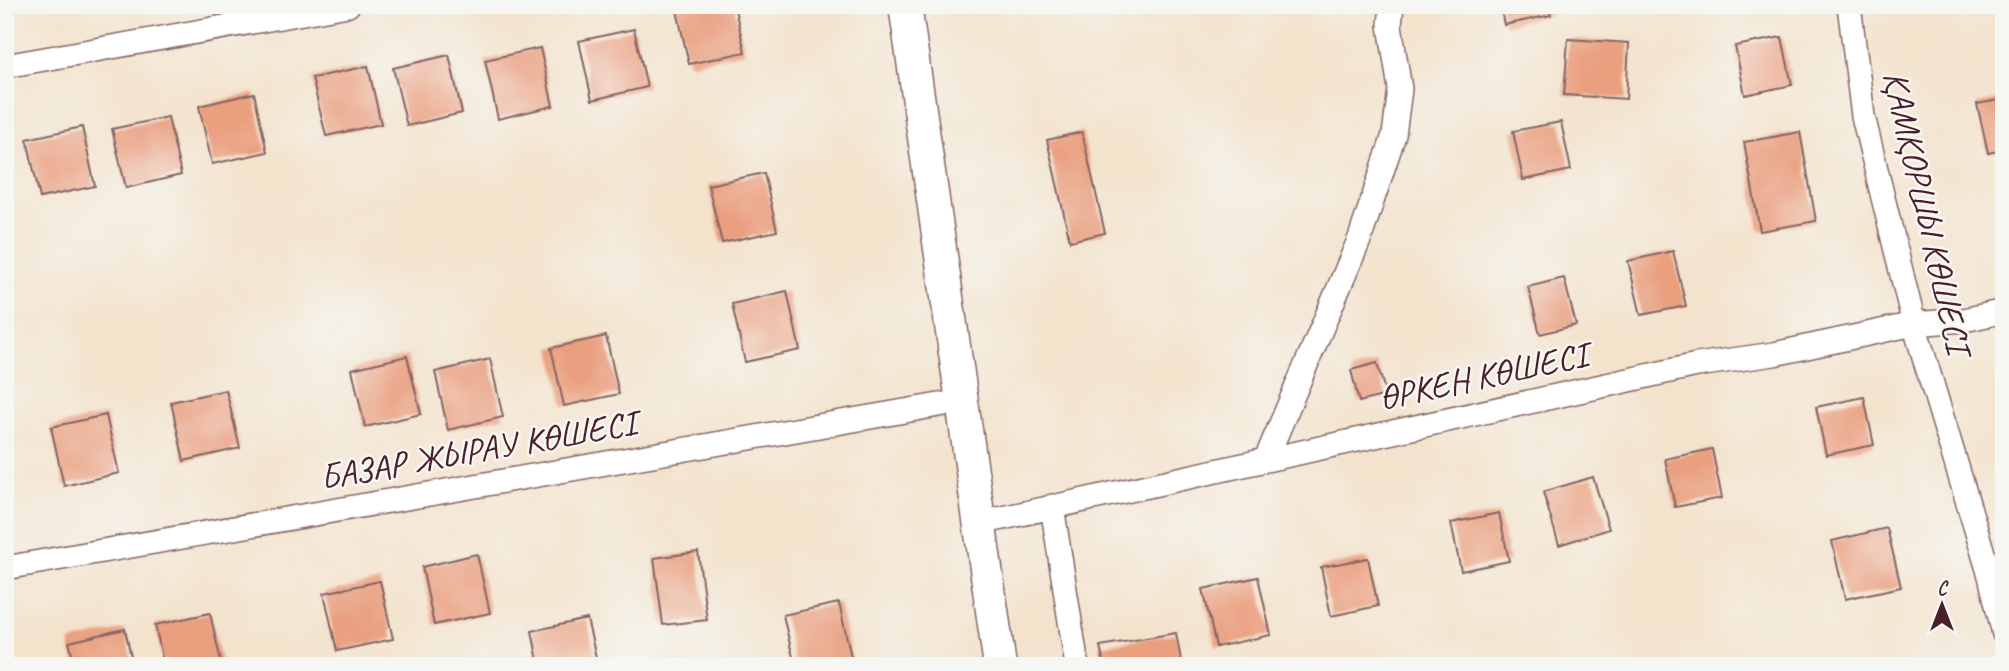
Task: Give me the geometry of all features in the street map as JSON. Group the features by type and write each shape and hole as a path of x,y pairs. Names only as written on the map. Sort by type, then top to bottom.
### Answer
{"street":[{"path":"5,66 348,5"},
{"path":"905,5 1000,666"},
{"path":"1266,459 1360,238 1394,135 1399,89 1390,25 1392,5"},
{"name":"ҚАМҚОРШЫ КӨШЕСІ","path":"1849,5 1863,116 1914,324 1990,576 2004,634"},
{"name":"ӨРКЕН КӨШЕСІ","path":"980,523 1697,365 1774,354 1914,324 1964,320 2004,311"},
{"name":"БАЗАР ЖЫРАУ КӨШЕСІ","path":"5,568 962,401"},
{"path":"1052,506 1077,666"}],"building":[{"path":"734,5 745,52 689,64 676,6"},
{"path":"1500,5 1549,5 1551,15 1504,25"},
{"path":"634,29 647,87 592,100 579,41"},
{"path":"1782,37 1792,85 1745,95 1735,46"},
{"path":"1568,39 1629,43 1626,99 1564,95"},
{"path":"540,48 553,106 498,119 485,60"},
{"path":"449,55 462,113 407,126 393,68"},
{"path":"368,66 381,124 326,136 312,78"},
{"path":"254,93 267,152 212,164 199,106"},
{"path":"2004,99 2004,150 1988,153 1977,104"},
{"path":"168,117 181,175 126,188 112,129"},
{"path":"1561,122 1571,170 1523,180 1513,131"},
{"path":"82,127 95,186 40,198 27,139"},
{"path":"1082,132 1105,233 1070,241 1047,140"},
{"path":"1800,132 1816,221 1760,231 1744,142"},
{"path":"764,173 777,231 722,243 708,185"},
{"path":"1673,251 1686,306 1641,315 1628,261"},
{"path":"1564,278 1576,325 1540,334 1528,287"},
{"path":"787,291 800,350 745,362 732,304"},
{"path":"606,336 619,394 564,406 551,348"},
{"path":"407,356 421,414 365,427 352,369"},
{"path":"490,359 503,417 448,430 435,372"},
{"path":"1377,363 1386,395 1359,402 1351,370"},
{"path":"226,390 240,448 184,461 171,402"},
{"path":"1864,397 1874,445 1826,455 1816,407"},
{"path":"106,415 119,473 64,486 51,427"},
{"path":"1712,449 1722,498 1675,507 1665,459"},
{"path":"1593,477 1609,529 1559,545 1543,492"},
{"path":"1499,513 1509,561 1461,571 1451,523"},
{"path":"1887,528 1901,587 1845,599 1832,541"},
{"path":"698,552 707,620 663,625 654,558"},
{"path":"477,554 490,613 434,625 422,567"},
{"path":"1368,558 1378,606 1331,616 1321,567"},
{"path":"1258,577 1271,635 1216,647 1203,589"},
{"path":"380,581 393,639 337,651 324,593"},
{"path":"839,603 852,661 831,666 795,666 783,615"},
{"path":"210,613 222,666 164,666 155,625"},
{"path":"587,619 598,666 539,666 532,631"},
{"path":"125,629 133,666 75,666 69,642"},
{"path":"1176,633 1182,666 1104,666 1100,646"}]}
